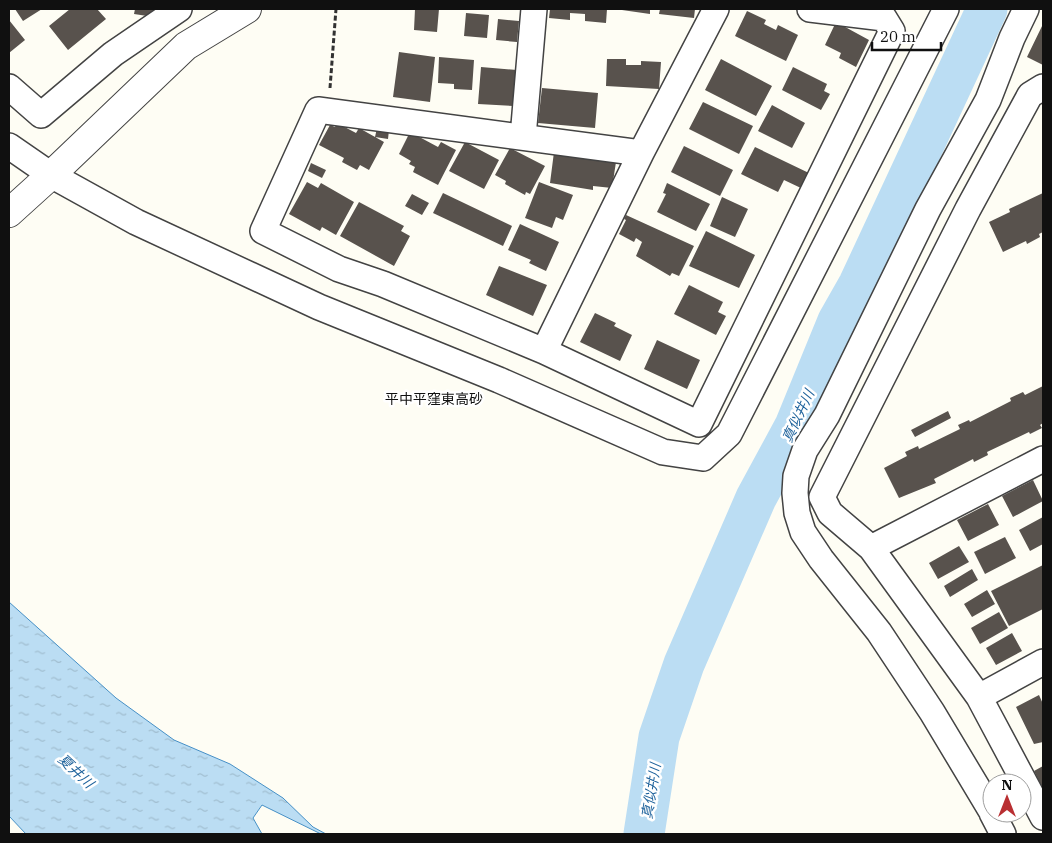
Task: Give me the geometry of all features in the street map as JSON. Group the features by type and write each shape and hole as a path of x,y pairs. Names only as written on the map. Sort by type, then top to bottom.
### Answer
{"street":[{"path":"9,87 41,114 113,54 179,9"},
{"path":"9,213 186,46 246,9"},
{"path":"523,137 534,9"},
{"path":"544,351 641,153 716,9"},
{"path":"641,153 318,110 263,231 340,269 383,284 544,351 699,424 892,31 884,18 810,9"},
{"path":"9,146 47,178 136,222 319,307 498,380 663,452 703,458 729,434 946,9"},
{"path":"982,796 932,712 879,632 803,532 797,513 795,493 796,476 805,450 827,416 928,209 988,100 1012,38 1026,9"},
{"path":"1043,87 1030,95 972,201 822,497 830,513 871,548 979,697 1043,817"},
{"path":"871,548 1043,459"},
{"path":"979,697 1043,662"}],"path":[{"path":"328,112 336,9"}],"water":[{"name":"夏井川","path":"9,602 116,698 174,740 230,764 283,798 313,827 326,834 321,834 262,805 253,818 262,834 26,834 9,816"}],"building":[{"path":"15,9 42,9 23,21"},
{"path":"70,9 97,9 106,19 68,50 49,26"},
{"path":"135,9 155,9 154,17 134,14"},
{"path":"415,9 439,9 437,32 414,30"},
{"path":"550,9 607,9 606,23 585,21 585,14 570,13 570,20 549,18"},
{"path":"615,9 650,9 650,14"},
{"path":"660,9 695,9 694,18 659,14"},
{"path":"747,11 766,20 764,24 776,30 778,25 798,35 786,61 735,36"},
{"path":"466,13 489,15 487,38 464,36"},
{"path":"498,19 519,21 517,42 496,40"},
{"path":"9,20 25,40 9,53"},
{"path":"836,22 869,40 856,67 839,58 841,53 825,45"},
{"path":"1043,24 1043,65 1027,57"},
{"path":"399,52 435,57 430,102 393,97"},
{"path":"439,57 474,60 472,90 454,89 454,84 438,83"},
{"path":"607,59 626,59 626,65 641,65 641,61 661,62 659,89 606,86"},
{"path":"721,59 772,86 756,116 705,90"},
{"path":"481,67 517,70 514,106 478,104"},
{"path":"793,67 827,84 824,91 830,94 821,110 782,90"},
{"path":"542,88 598,93 595,128 538,123"},
{"path":"703,102 753,126 739,154 689,129"},
{"path":"772,105 805,123 792,148 758,131"},
{"path":"337,123 356,133 359,128 384,142 369,170 360,165 357,170 342,162 344,158 319,145 330,125 335,127"},
{"path":"377,128 389,130 388,139 375,137"},
{"path":"410,132 438,147 441,142 456,150 438,185 413,172 415,167 409,164 411,161 399,154"},
{"path":"465,142 499,160 484,189 449,171"},
{"path":"684,146 733,170 720,196 671,172"},
{"path":"755,147 811,174 803,189 784,180 778,192 741,174"},
{"path":"510,148 545,166 530,194 526,192 525,195 505,184 506,181 495,175"},
{"path":"554,152 616,162 612,188 593,186 593,190 550,183"},
{"path":"311,163 326,170 322,178 308,171"},
{"path":"307,182 318,188 321,183 354,202 336,235 322,227 320,231 289,214"},
{"path":"539,182 573,195 563,220 556,217 552,228 525,218"},
{"path":"667,183 710,204 696,231 657,212 666,194 663,193"},
{"path":"443,193 512,226 503,246 433,213"},
{"path":"1043,193 1043,232 1039,234 1040,237 1027,244 1026,241 1003,252 989,222 1010,212 1009,209"},
{"path":"412,194 429,203 422,215 405,206"},
{"path":"722,197 748,209 735,237 710,226"},
{"path":"359,202 404,226 401,231 410,236 394,266 340,236"},
{"path":"626,215 694,246 679,276 672,273 670,276 636,256 642,242 636,238 634,242 619,234 626,220 624,219"},
{"path":"520,224 559,242 546,271 529,263 531,260 508,250"},
{"path":"706,231 755,255 739,288 689,266"},
{"path":"499,266 547,285 533,316 486,295"},
{"path":"689,285 723,302 718,312 726,316 716,335 674,314"},
{"path":"595,313 616,323 614,326 632,335 620,361 580,342"},
{"path":"657,340 700,360 687,389 644,369"},
{"path":"1043,386 1043,423 1040,425 1042,428 1030,434 1029,432 987,452 988,455 974,462 973,459 934,479 936,483 899,498 884,468 907,456 905,452 918,446 919,449 960,429 958,425 969,420 970,422 1011,401 1010,398 1023,392 1025,395"},
{"path":"948,411 951,418 915,437 911,430"},
{"path":"1033,480 1043,501 1013,517 1002,496"},
{"path":"988,504 999,525 968,541 957,520"},
{"path":"1043,517 1043,544 1030,551 1019,530"},
{"path":"1005,537 1016,558 985,574 974,552"},
{"path":"959,546 969,562 938,579 929,563"},
{"path":"1043,565 1043,609 1009,626 991,591"},
{"path":"972,569 978,580 950,597 944,586"},
{"path":"987,590 995,604 972,617 964,604"},
{"path":"999,612 1008,628 980,644 971,628"},
{"path":"1012,633 1022,651 996,665 986,648"},
{"path":"1039,695 1043,704 1043,742 1034,744 1016,707"},
{"path":"1043,766 1043,789 1034,771"}],"waterway":[{"name":"真似井川","path":"644,834 659,737 684,664 756,498 795,426 838,321 859,284 987,9"}],"district":[{"name":"平中平窪東高砂","path":"434,399"}]}
